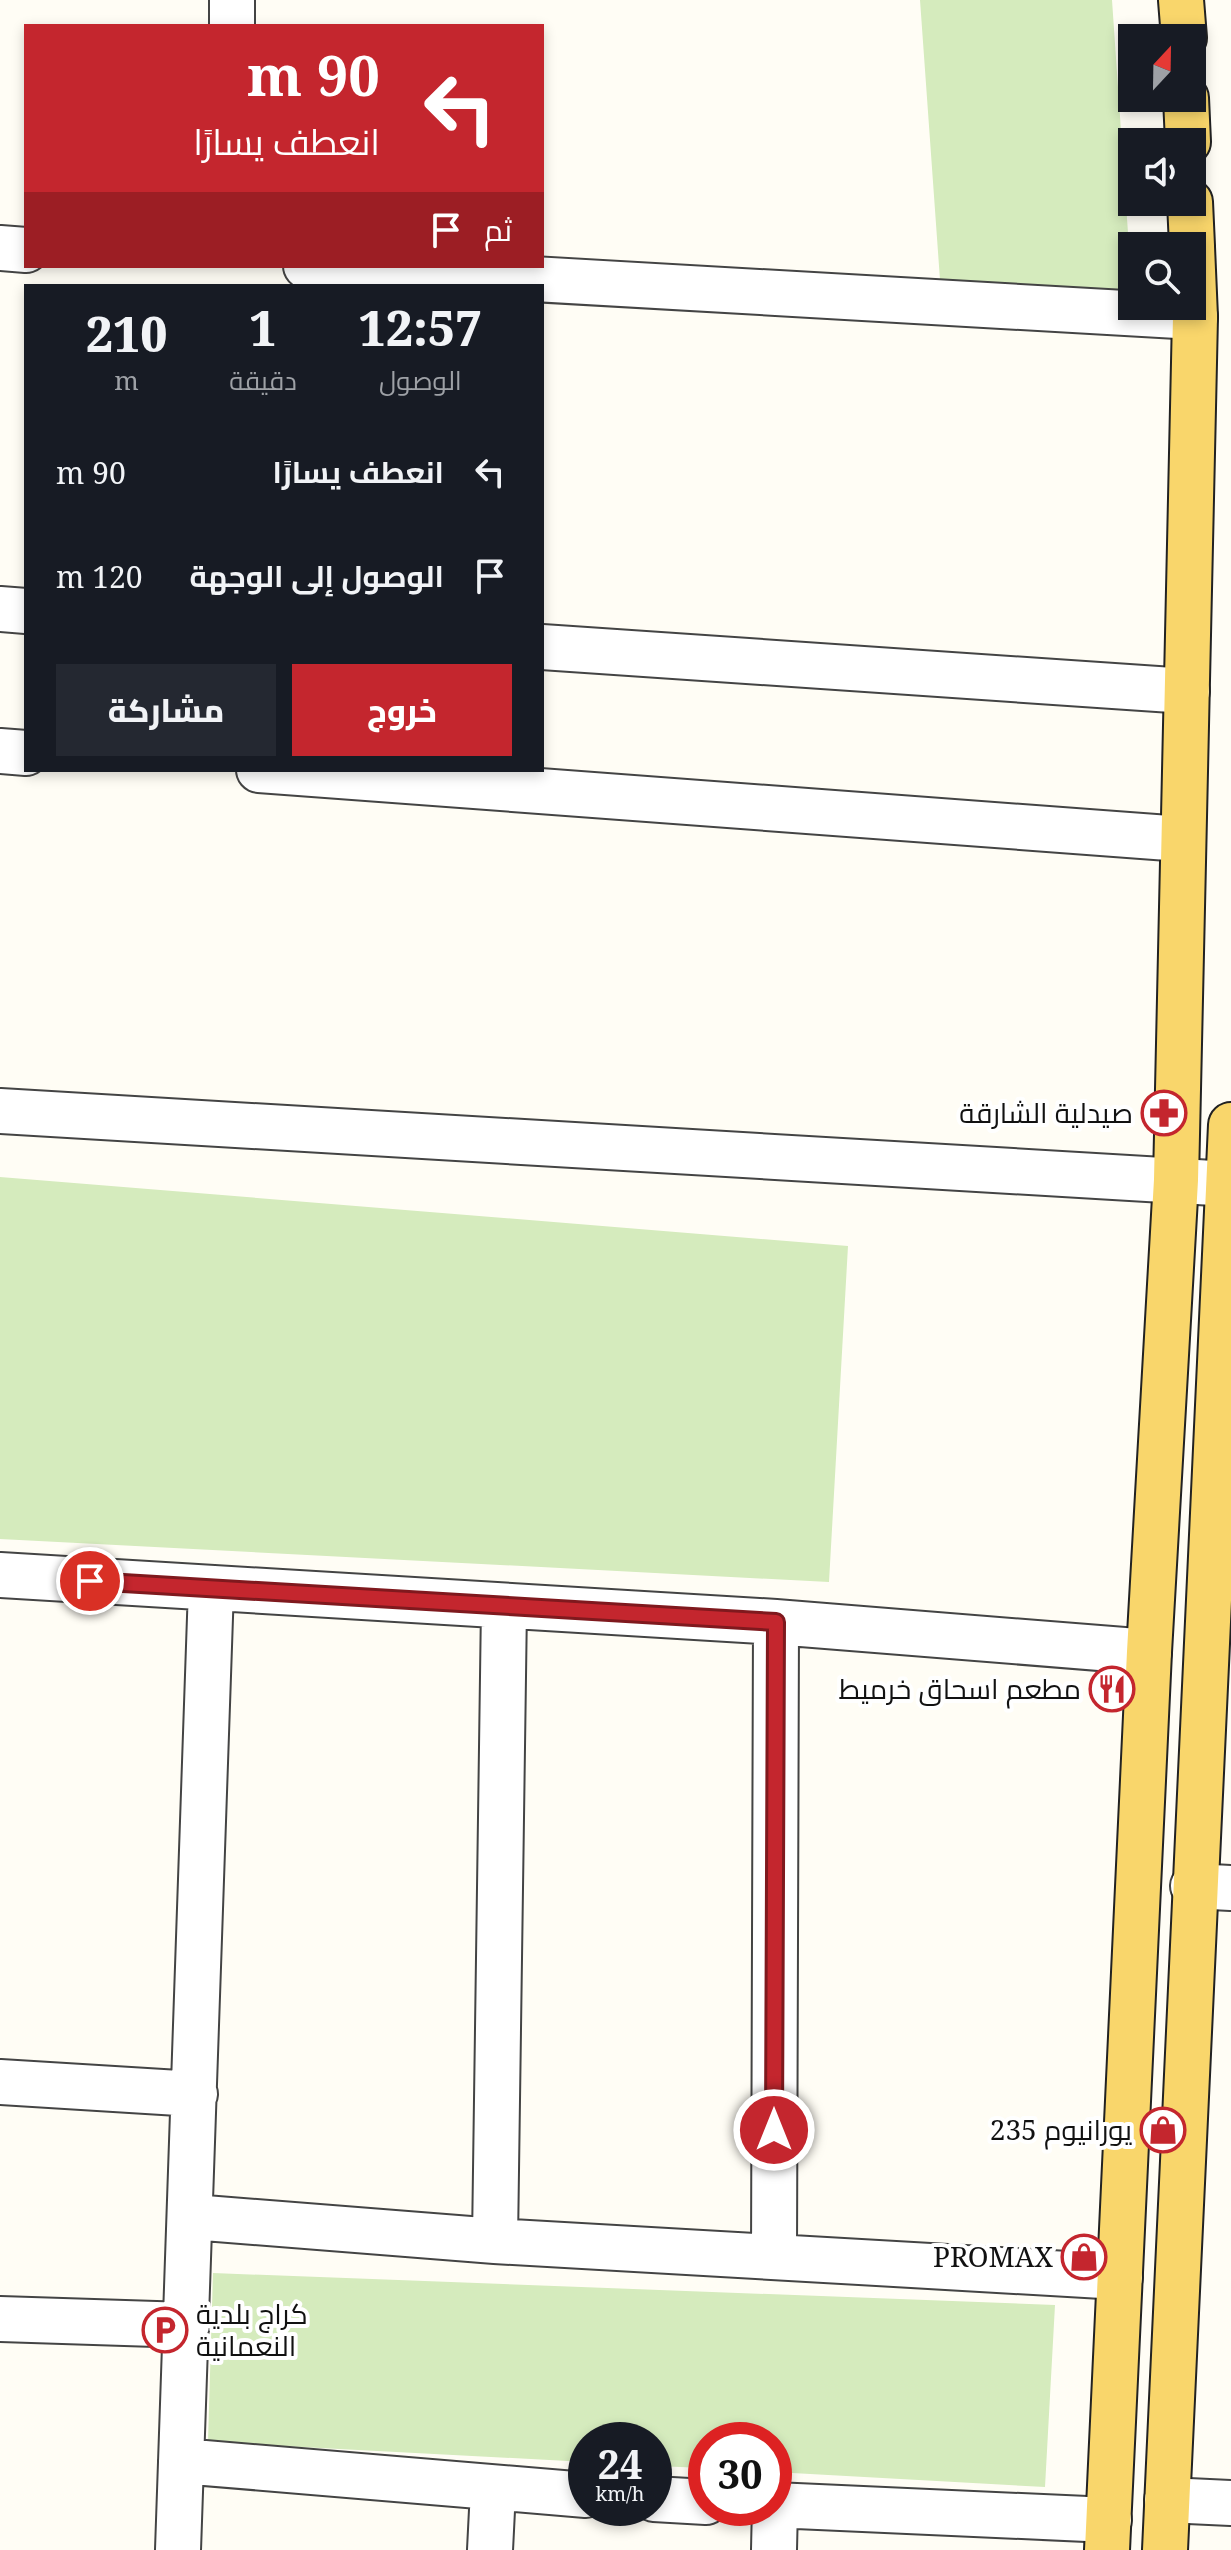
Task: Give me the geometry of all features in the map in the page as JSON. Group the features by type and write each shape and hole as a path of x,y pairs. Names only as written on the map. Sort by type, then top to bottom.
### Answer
{"main road":[{"path":"1181,0 1183,24"},
{"path":"1108,2535 1149,1652 1176,1180 1195,320"},
{"path":"1165,2550 1212,1887 1231,1125"}],"street":[{"path":"232,0 232,24"},
{"path":"0,248 24,250"},
{"path":"341,268 1118,313"},
{"path":"0,609 24,611"},
{"path":"544,647 1187,691"},
{"path":"0,751 24,753"},
{"path":"286,772 1182,839"},
{"path":"0,1111 1230,1184"},
{"path":"0,1575 776,1622 1149,1652"},
{"path":"178,2550 192,2217 211,1588"},
{"path":"495,2241 504,1606"},
{"path":"774,2256 776,1622"},
{"path":"0,2082 195,2094"},
{"path":"192,2217 495,2241 1120,2277"},
{"path":"0,2319 187,2325"},
{"path":"181,2461 568,2494"},
{"path":"490,2550 493,2490"},
{"path":"1167,2500 1231,2503"},
{"path":"792,2507 1108,2535"},
{"path":"774,2550 775,2526"}],"green space":[{"path":"920,0 1112,0 1121,128 1118,128 1118,216 1127,216 1128,232 1118,232 1118,290 940,280"},
{"path":"0,1177 848,1246 829,1582 0,1539"},
{"path":"213,2273 1055,2305 1045,2487 792,2473 792,2422 688,2422 688,2467 672,2467 672,2422 568,2422 568,2461 208,2442"}],"place":[{"name":"صيدلية الشارقة","path":"1164,1113"},
{"name":"مطعم اسحاق خرميط","path":"1112,1689"},
{"name":"يورانيوم 235","path":"1163,2130"},
{"name":"PROMAX","path":"1084,2257"},
{"name":"كراج بلدية النعمانية","path":"165,2330"}],"route":[{"path":"90,1581 776,1622 774,2130"}]}
